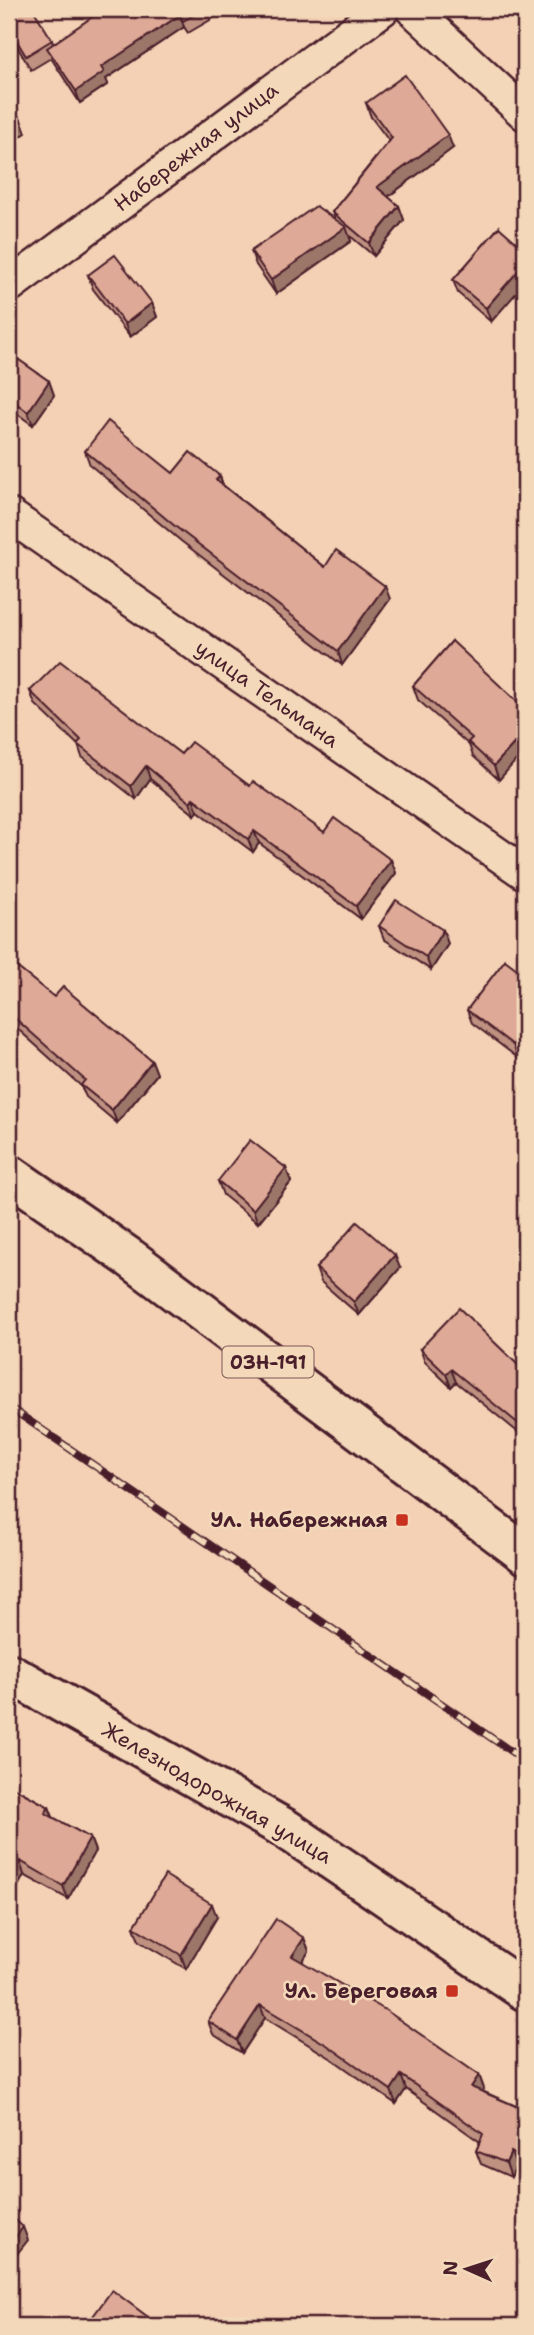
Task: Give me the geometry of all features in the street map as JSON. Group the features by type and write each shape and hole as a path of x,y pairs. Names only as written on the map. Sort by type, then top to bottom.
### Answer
{"main road":[{"name":"03Н-191","path":"9,1174 130,1258 525,1554"},
{"name":"Железнодорожная улица","path":"9,1673 286,1829 525,1991"}],"street":[{"name":"Набережная улица","path":"9,286 383,9"},
{"path":"412,9 525,114"},
{"name":"улица Тельмана","path":"9,515 525,873"}],"building":[{"path":"9,9 33,9 52,40 26,56 9,28"},
{"path":"104,9 204,9 183,21 180,15 101,67 104,72 76,91 47,48"},
{"path":"405,75 448,135 377,187 399,206 369,243 332,212 392,138 366,103"},
{"path":"9,100 21,120 9,128"},
{"path":"316,206 346,227 271,280 251,251"},
{"path":"499,227 525,250 525,263 486,308 453,280"},
{"path":"115,255 152,303 125,324 88,275"},
{"path":"9,353 49,381 28,412 9,398"},
{"path":"108,421 173,473 190,452 220,476 216,480 325,567 336,550 385,586 338,651 176,527 85,451"},
{"path":"452,641 525,709 525,731 494,766 468,742 472,738 413,686"},
{"path":"60,661 181,754 191,742 250,786 253,781 324,832 334,818 391,860 356,906 254,831 248,839 193,798 190,802 146,766 131,786 77,744 81,740 30,691"},
{"path":"396,900 443,930 426,957 379,926"},
{"path":"505,960 525,975 525,1029 513,1045 467,1010"},
{"path":"9,961 54,997 63,987 152,1061 112,1110 81,1085 85,1080 9,1013"},
{"path":"250,1140 286,1168 253,1210 218,1181"},
{"path":"357,1222 395,1255 354,1302 316,1268"},
{"path":"459,1308 518,1365 525,1356 525,1429 451,1369 446,1374 420,1349"},
{"path":"9,1785 49,1807 45,1813 90,1838 63,1886 20,1861 9,1881"},
{"path":"165,1875 212,1904 181,1955 134,1927"},
{"path":"276,1919 304,1938 292,1956 387,2011 479,2075 471,2087 525,2110 525,2160 511,2152 506,2163 476,2151 483,2134 401,2075 391,2090 327,2045 260,2005 237,2040 208,2021"},
{"path":"9,2214 23,2227 9,2245"},
{"path":"112,2290 148,2317 141,2326 86,2326"}],"railway":[{"path":"9,1407 525,1761"}],"place":[{"name":"Ул. Набережная","path":"402,1520"},
{"name":"Ул. Береговая","path":"452,1991"}]}
